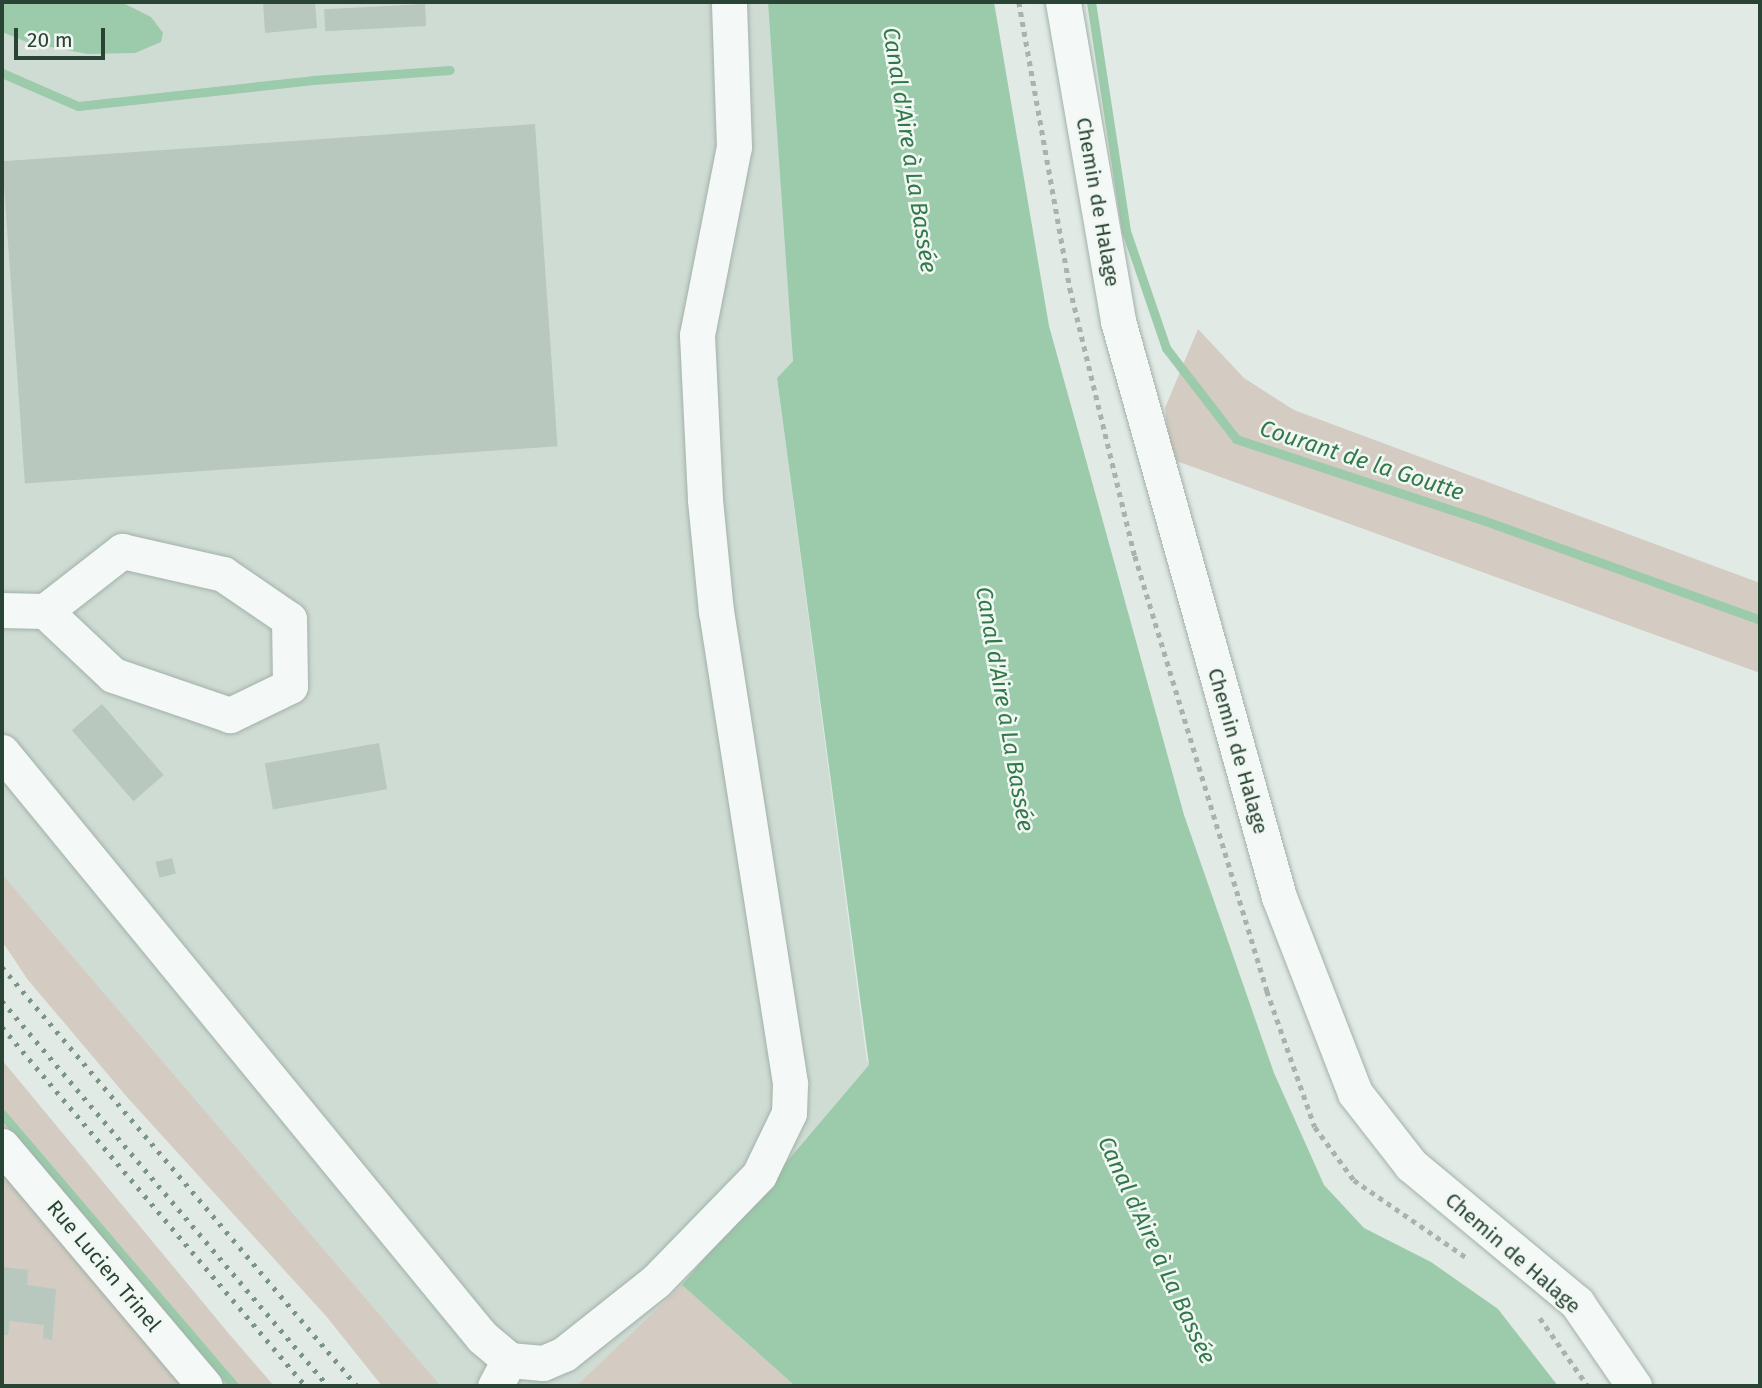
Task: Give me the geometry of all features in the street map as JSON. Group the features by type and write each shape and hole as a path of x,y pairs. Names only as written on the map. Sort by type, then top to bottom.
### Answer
{"street":[{"path":"2,752 482,1337 502,1373 543,1363 564,1354 656,1281 759,1175 789,1113 790,1083 716,612 705,499 697,335 734,147 729,2"},
{"name":"Chemin de Halage","path":"1063,2 1118,321 1279,897 1355,1093 1412,1165 1577,1303 1634,1386"},
{"path":"2,610 45,611 122,551 223,573 289,619 290,686 230,715 113,674 45,611"},
{"name":"Rue Lucien Trinel","path":"2,1146 205,1386"}],"shaded area":[{"path":"2,2 772,2 793,361 777,378 867,1062 1034,1078 682,1285 576,1386 441,1386 2,874"},
{"path":"1198,329 1244,378 1294,410 1760,583 1760,673 1171,459 1165,408"},
{"path":"2,874 441,1386 382,1386 326,1316 127,1097 28,980 2,941"},
{"path":"2,1060 230,1335 274,1386 2,1386"},
{"path":"682,1285 795,1386 576,1386"}],"water":[{"path":"2,2 121,2 151,17 163,33 161,42 135,53 88,54 29,43 2,32"},
{"name":"Canal d'Aire à La Bassée","path":"768,2 994,2 1049,326 1184,815 1274,1073 1324,1185 1364,1228 1431,1262 1498,1309 1558,1386 795,1386 682,1285 869,1065 777,378 793,361"}],"building":[{"path":"263,2 315,2 317,28 265,33"},
{"path":"425,4 426,26 325,31 324,9"},
{"path":"535,124 558,446 25,483 2,161"},
{"path":"102,704 164,775 133,801 72,730"},
{"path":"379,743 387,789 273,809 265,763"},
{"path":"172,858 176,874 159,878 156,862"},
{"path":"2,1267 28,1270 27,1285 56,1289 52,1340 43,1338 44,1325 10,1321 8,1335 2,1335"}],"waterway":[{"name":"Courant de la Goutte","path":"1091,2 1126,231 1166,348 1236,439 1480,519 1760,620"},
{"name":"Courant de la Goutte","path":"2,73 78,106 313,80 450,70"},
{"path":"2,1114 234,1386"}],"railway":[{"path":"2,967 357,1386"},
{"path":"2,1001 328,1386"},
{"path":"2,1027 305,1386"}]}
